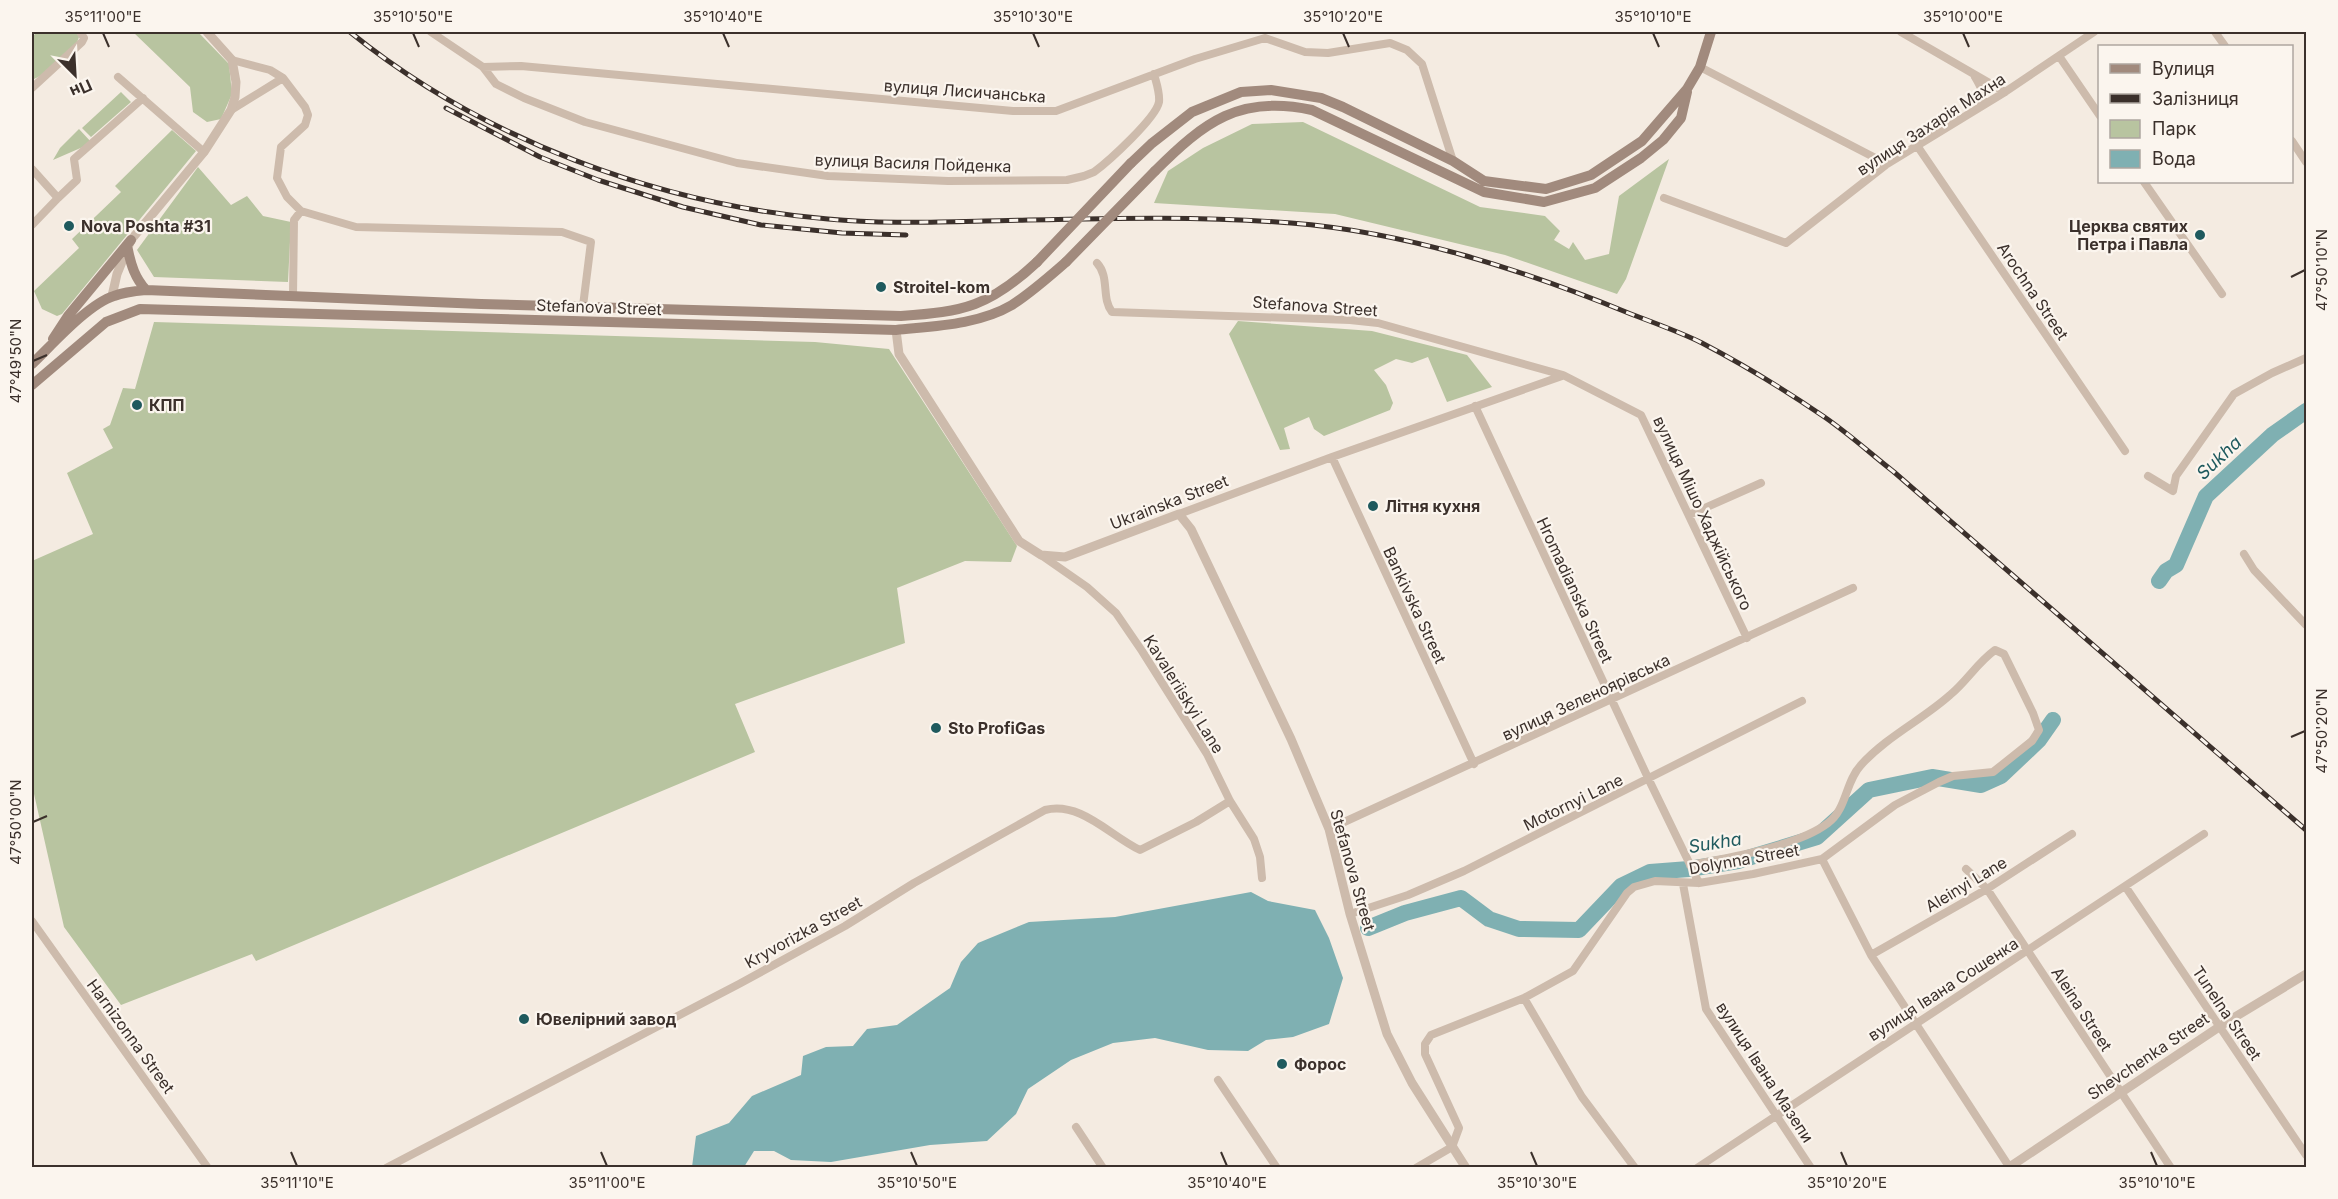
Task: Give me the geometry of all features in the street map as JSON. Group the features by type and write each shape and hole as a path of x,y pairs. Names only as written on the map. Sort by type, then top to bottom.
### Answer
{"main road":[{"path":"1453,161 1484,181 1546,189 1591,175 1642,141 1687,89 1700,67 1711,32"},
{"name":"Stefanova Street","path":"32,385 113,317 140,309 896,330 965,321 988,316 1010,306 1037,288 1066,262 1180,146 1220,117 1241,109 1287,104 1312,110 1484,192 1544,202 1595,188 1641,158 1663,140 1681,118 1687,89"},
{"name":"Stefanova Street","path":"112,296 146,290 901,316 932,314 976,305 1017,281 1151,144 1192,112 1241,93 1271,90 1321,98 1453,161"},
{"path":"129,245 133,270 146,290"},
{"path":"43,354 68,316 129,245"},
{"path":"112,296 113,317"},
{"path":"32,364 88,312 112,296"},
{"path":"896,330 901,316"}],"street":[{"path":"32,88 82,42 84,38 80,32"},
{"path":"112,296 117,274 129,245 204,152 231,110 236,82 232,60 207,32"},
{"path":"430,32 483,67"},
{"path":"1901,32 1911,34 1974,76 2005,92"},
{"name":"вулиця Захарія Махна","path":"1664,198 1786,243 1887,164 1980,108 2094,32"},
{"path":"2215,32 2224,45"},
{"name":"вулиця Лисичанська","path":"483,67 521,66 1013,111 1056,111 1154,74 1265,38 1305,52 1328,53 1390,43 1407,50 1422,64 1453,161"},
{"path":"2059,56 2098,113"},
{"path":"232,60 270,70 283,78 300,98 308,115 305,125 281,147 277,178 287,197 301,211 356,227 562,232 591,242 583,306"},
{"name":"вулиця Василя Пойденка","path":"483,67 496,84 524,98 585,122 737,163 828,176 948,181 1067,180 1094,171 1120,149 1152,115 1159,102 1154,74"},
{"path":"1700,67 1887,164"},
{"path":"1974,76 1984,98 1980,108"},
{"path":"118,77 204,152"},
{"path":"231,110 283,78"},
{"path":"32,225 77,180 74,159 143,98"},
{"path":"2293,142 2307,162"},
{"name":"Arochna Street","path":"1918,147 2125,451"},
{"path":"32,169 58,198"},
{"path":"2145,183 2222,294"},
{"path":"293,296 294,220 301,211"},
{"name":"Stefanova Street","path":"1097,263 1103,270 1107,306 1112,312 1350,320 1378,324 1563,375"},
{"path":"896,330 899,354 1019,540 1041,555"},
{"path":"2148,476 2174,490 2176,476 2234,394 2272,373 2307,358"},
{"name":"Ukrainska Street","path":"1041,555 1065,557 1332,457 1563,375"},
{"name":"вулиця Мішо Хаджійського","path":"1563,375 1641,415 1747,638"},
{"name":"Hromadianska Street","path":"1475,405 1648,780 1698,880"},
{"name":"Bankivska Street","path":"1332,457 1474,764"},
{"path":"1689,515 1761,483"},
{"name":"Stefanova Street","path":"1179,514 1191,529 1291,739 1329,829 1350,914 1387,1034 1412,1083 1466,1167"},
{"path":"2244,554 2254,570 2307,625"},
{"name":"Kavaleriiskyi Lane","path":"1041,555 1087,587 1116,613 1207,753 1230,801 1254,839 1260,857 1262,878"},
{"name":"вулиця Зеленоярівська","path":"1329,829 1853,588"},
{"name":"Dolynna Street","path":"1452,1147 1459,1128 1425,1054 1425,1044 1431,1035 1524,998 1572,971 1634,887 1655,881 1683,884 1698,880 1753,874 1822,859 1895,805 1940,782 1953,776 1993,772 2032,741 2039,730 2004,654 1995,650 1986,656 1950,696 1902,730 1858,767 1839,813 1828,823 1805,838 1690,866"},
{"name":"Motornyi Lane","path":"1350,914 1408,895 1464,871 1803,701"},
{"name":"Kryvorizka Street","path":"386,1167 739,984 1045,810 1067,809 1084,816 1140,850 1196,822 1230,801"},
{"name":"Aleinyi Lane","path":"1871,955 1987,889 2072,834"},
{"name":"вулиця Івана Сошенка","path":"1697,1167 2204,834"},
{"path":"1822,859 1871,955 2009,1167"},
{"name":"Aleina Street","path":"1966,869 1987,889 2171,1167"},
{"name":"вулиця Івана Мазепи","path":"1683,884 1706,1009 1811,1167"},
{"name":"Tunelna Street","path":"2125,886 2307,1155"},
{"name":"Harnizonna Street","path":"32,921 208,1167"},
{"name":"Shevchenka Street","path":"2009,1167 2220,1026 2307,974"},
{"path":"1524,998 1582,1097 1635,1167"},
{"path":"1218,1080 1277,1167"},
{"path":"1076,1127 1103,1167"},
{"path":"1416,1167 1452,1147"}],"green space":[{"path":"37,32 77,32 79,37 72,50 61,62 34,79 32,78 32,37"},
{"path":"133,32 198,32 229,64 232,94 221,119 207,122 193,112 190,87"},
{"path":"121,92 131,102 91,137 82,128"},
{"path":"1303,122 1480,207 1545,216 1560,231 1554,240 1569,249 1573,242 1585,260 1609,254 1619,196 1669,159 1626,279 1617,294 1505,255 1335,214 1154,203 1168,171 1203,148 1252,124"},
{"path":"79,129 92,143 53,160 60,148"},
{"path":"172,130 196,151 62,314 57,316 42,309 34,291 79,248 72,239 121,192 115,186"},
{"path":"198,167 231,205 247,196 263,216 291,222 288,282 154,277 137,250"},
{"path":"1238,321 1372,331 1467,355 1492,387 1447,402 1428,357 1412,363 1396,359 1374,370 1386,385 1393,403 1390,410 1324,436 1314,429 1309,417 1284,428 1290,449 1280,450 1229,334"},
{"path":"154,322 815,342 889,349 1017,546 1011,562 965,561 897,588 905,643 735,704 755,752 256,961 252,954 121,1005 64,927 32,785 32,561 93,534 67,473 113,448 103,429 110,425 123,388 135,389"}],"water":[{"path":"1251,892 1268,901 1315,910 1329,938 1343,978 1329,1024 1293,1037 1266,1040 1248,1051 1208,1050 1155,1038 1113,1043 1071,1060 1028,1089 1016,1114 987,1141 930,1145 831,1162 791,1160 774,1151 754,1151 744,1167 692,1167 696,1136 729,1123 752,1096 801,1075 803,1056 826,1047 853,1046 867,1029 897,1025 950,988 961,962 978,943 1029,922 1115,917"}],"waterway":[{"name":"Sukha","path":"2159,581 2166,571 2176,565 2206,496 2272,435 2306,411"},
{"name":"Sukha","path":"1368,928 1405,913 1461,898 1489,919 1519,929 1579,930 1621,886 1650,872 1689,869 1738,861 1817,837 1869,790 1932,777 1981,785 2001,776 2039,740 2053,720"}],"railway":[{"path":"350,32 402,70 457,104 515,134 575,160 637,182 701,199 764,211 868,222 1177,218 1291,223 1334,228 1420,244 1504,267 1674,331 1702,343 1764,378 1850,436 2306,830"},
{"path":"446,108 540,157 598,180 683,207 761,225 842,233 906,235"}],"place":[{"name":"Nova Poshta #31","path":"69,226"},
{"name":"Церква святих Петра і Павла","path":"2200,235"},
{"name":"Stroitel-kom","path":"881,287"},
{"name":"КПП","path":"137,405"},
{"name":"Літня кухня","path":"1373,506"},
{"name":"Sto ProfiGas","path":"936,728"},
{"name":"Ювелірний завод","path":"524,1019"},
{"name":"Форос","path":"1282,1064"}]}
